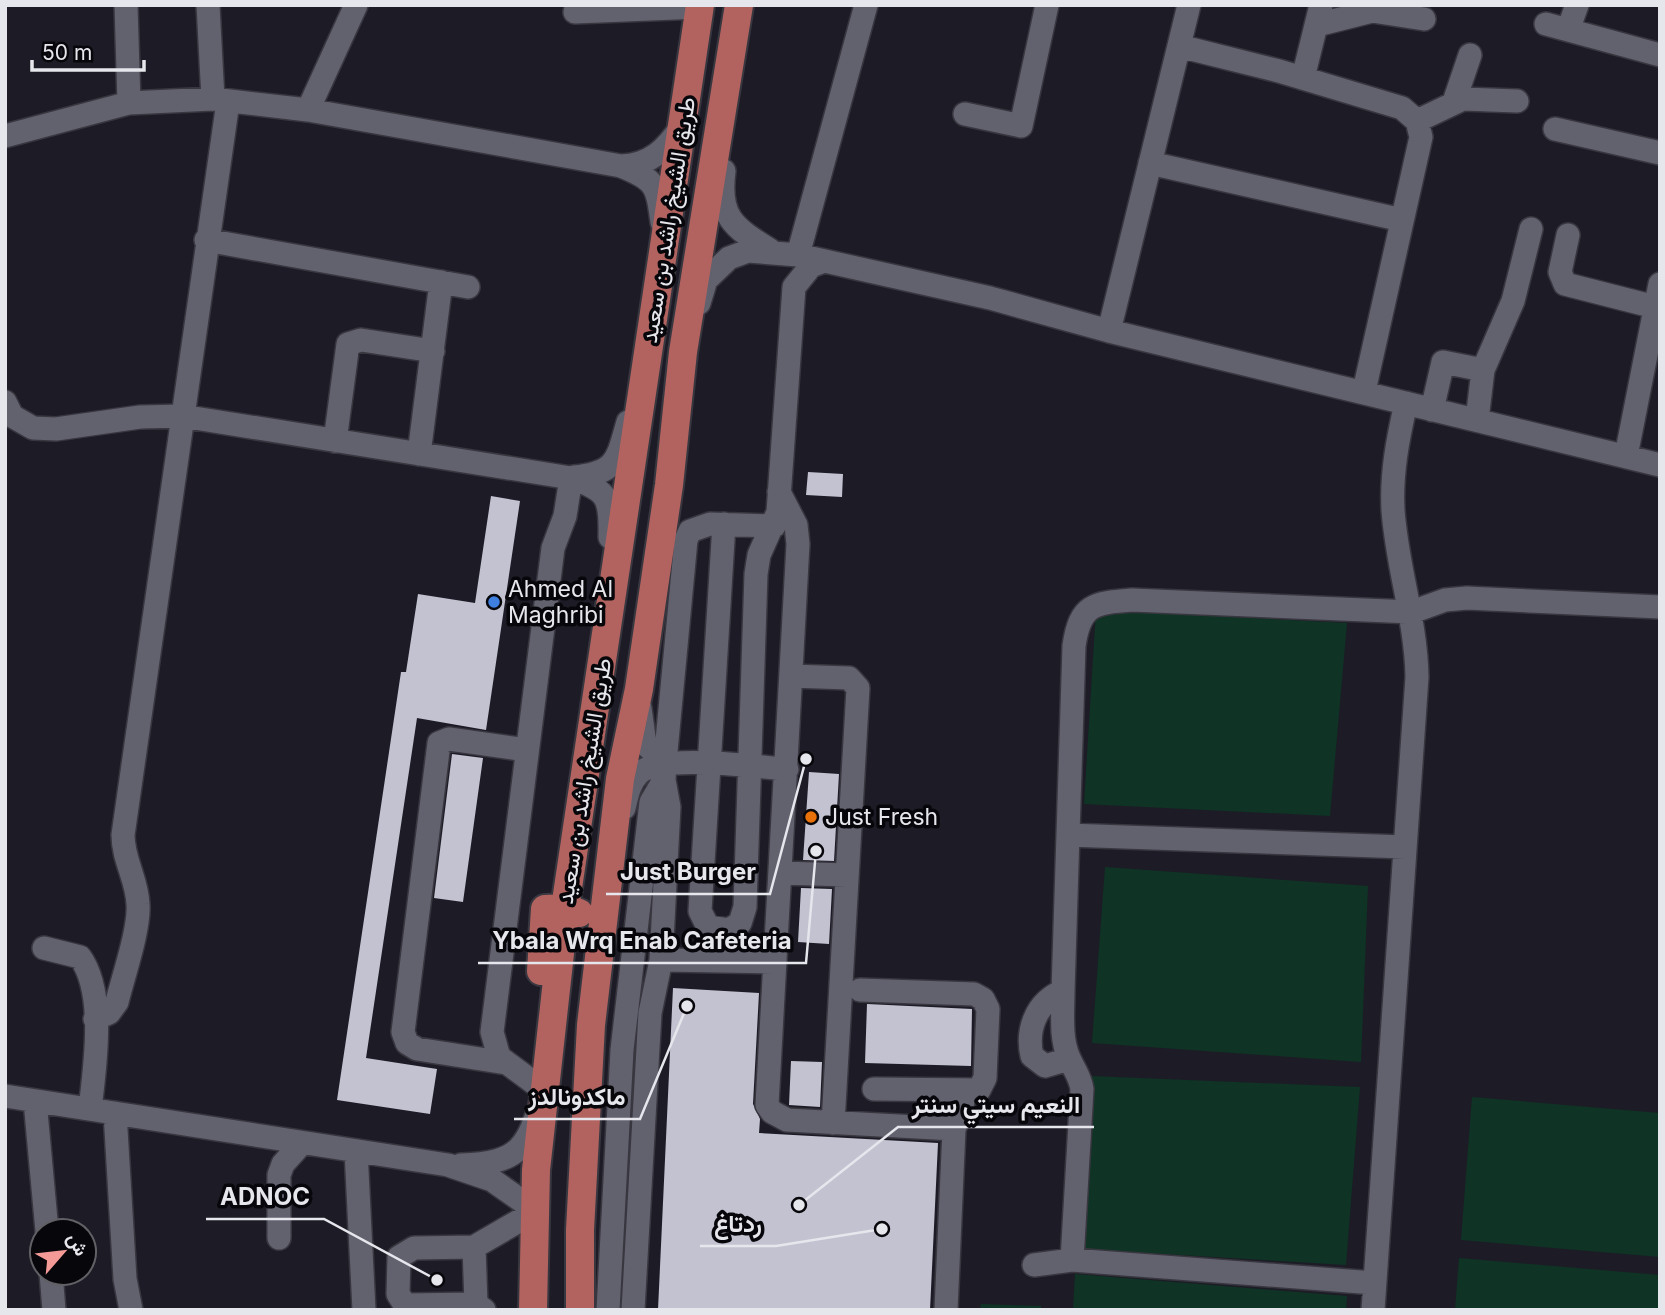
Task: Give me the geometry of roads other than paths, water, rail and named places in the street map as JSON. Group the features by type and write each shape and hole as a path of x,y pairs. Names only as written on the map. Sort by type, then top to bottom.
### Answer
{"main road":[{"name":"طريق الشيخ راشد بن سعيد","path":"580,1310 580,1230 591,1025 620,779 639,689 669,485 683,352 739,5"},
{"name":"طريق الشيخ راشد بن سعيد","path":"533,1310 536,1170 565,908 700,6"},
{"path":"643,388 641,474 648,482 659,486 669,485"},
{"path":"565,908 575,910 580,915 572,991 591,1025"}],"street":[{"path":"126,5 129,103"},
{"path":"95,1019 109,1013 117,1002 139,908 137,888 123,854 123,835 206,240 221,101 208,5"},
{"path":"308,110 356,5"},
{"path":"724,524 700,911 708,927 729,930 740,923 745,907 756,574 763,545 774,526 779,492 794,287 782,253 866,5"},
{"path":"965,114 1021,126 1046,5"},
{"path":"1109,331 1189,5"},
{"path":"1568,30 1577,5"},
{"path":"575,12 700,6"},
{"path":"1304,78 1319,15 1372,10 1424,19"},
{"path":"1546,24 1660,55"},
{"path":"1179,46 1304,78 1402,108 1417,121 1421,137 1364,391"},
{"path":"1454,102 1470,55"},
{"path":"725,92 730,114 721,191 724,208 744,235 782,253"},
{"path":"1417,121 1454,102 1478,98 1517,101"},
{"path":"5,136 88,111 129,103 221,101 308,110 621,166 650,179 655,186 664,237"},
{"path":"621,166 634,165 662,152 682,126"},
{"path":"1555,129 1660,153"},
{"path":"1150,163 1402,220"},
{"path":"1477,420 1483,370 1513,301 1531,229"},
{"path":"1568,235 1560,272 1565,284 1657,295 1626,456"},
{"path":"206,240 468,287"},
{"path":"683,352 693,333 702,288 710,274 739,254 782,253 990,298 1109,331 1660,465"},
{"path":"794,287 811,266 824,261"},
{"path":"419,454 441,282"},
{"path":"335,441 348,344 361,340 433,351"},
{"path":"1432,410 1443,362 1483,370"},
{"path":"571,478 598,474 614,464 632,409 643,388"},
{"path":"5,402 12,416 33,428 56,429 140,417 182,416 571,478 596,487 608,501 615,583"},
{"path":"1373,1310 1418,677 1412,612 1393,511 1395,455 1406,403"},
{"path":"448,1166 492,1164 509,1157 523,1145 545,1091 506,1063 495,1049 492,1032 553,548 565,516 571,478"},
{"path":"779,492 796,526 798,544 767,1105 772,1112 787,1120 954,1129"},
{"path":"633,1310 650,1013 661,960 669,807 664,771 686,540 690,531 698,526 774,526"},
{"path":"1072,1261 1082,1089 1080,1075 1069,1059 1063,1040 1063,991 1074,646 1077,626 1085,611 1099,603 1132,600 1412,612 1445,600 1466,598 1660,607"},
{"path":"791,676 849,678 858,688 832,1123"},
{"path":"639,689 645,744 664,771"},
{"path":"506,1063 417,1048 407,1043 403,1032 439,743 449,739 527,750"},
{"path":"608,883 628,791 639,773 707,765 787,769"},
{"path":"608,1310 622,1050 652,802 664,771"},
{"path":"1068,835 1405,847"},
{"path":"780,873 847,875"},
{"path":"44,948 80,957 89,969 95,1019 90,1109"},
{"path":"661,960 774,962"},
{"path":"860,989 974,994 983,999 988,1009 984,1082 976,1091 874,1089"},
{"path":"1063,991 1051,996 1039,1008 1028,1037 1032,1056 1045,1066 1069,1059"},
{"path":"946,1310 954,1129 962,1110 964,1091"},
{"path":"5,1096 448,1166 492,1180 536,1211 474,1247 409,1248 399,1257 398,1294 409,1307 480,1307 474,1247"},
{"path":"35,1101 46,1217"},
{"path":"116,1113 125,1279 131,1310"},
{"path":"279,1238 279,1175 283,1164 302,1143"},
{"path":"356,1151 364,1310"},
{"path":"610,1255 637,1257"},
{"path":"1034,1265 1072,1261 1374,1283"},
{"path":"52,1287 54,1310"}],"place":[{"name":"Ahmed Al Maghribi","path":"494,602"},
{"name":"Just Burger","path":"806,759"},
{"name":"Just Fresh","path":"811,817"},
{"name":"Ybala Wrq Enab Cafeteria","path":"816,851"},
{"name":"ماكدونالدز","path":"687,1006"},
{"name":"النعيم سيتي سنتر","path":"799,1205"},
{"name":"ردتاغ","path":"882,1229"},
{"name":"ADNOC","path":"437,1280"}]}
